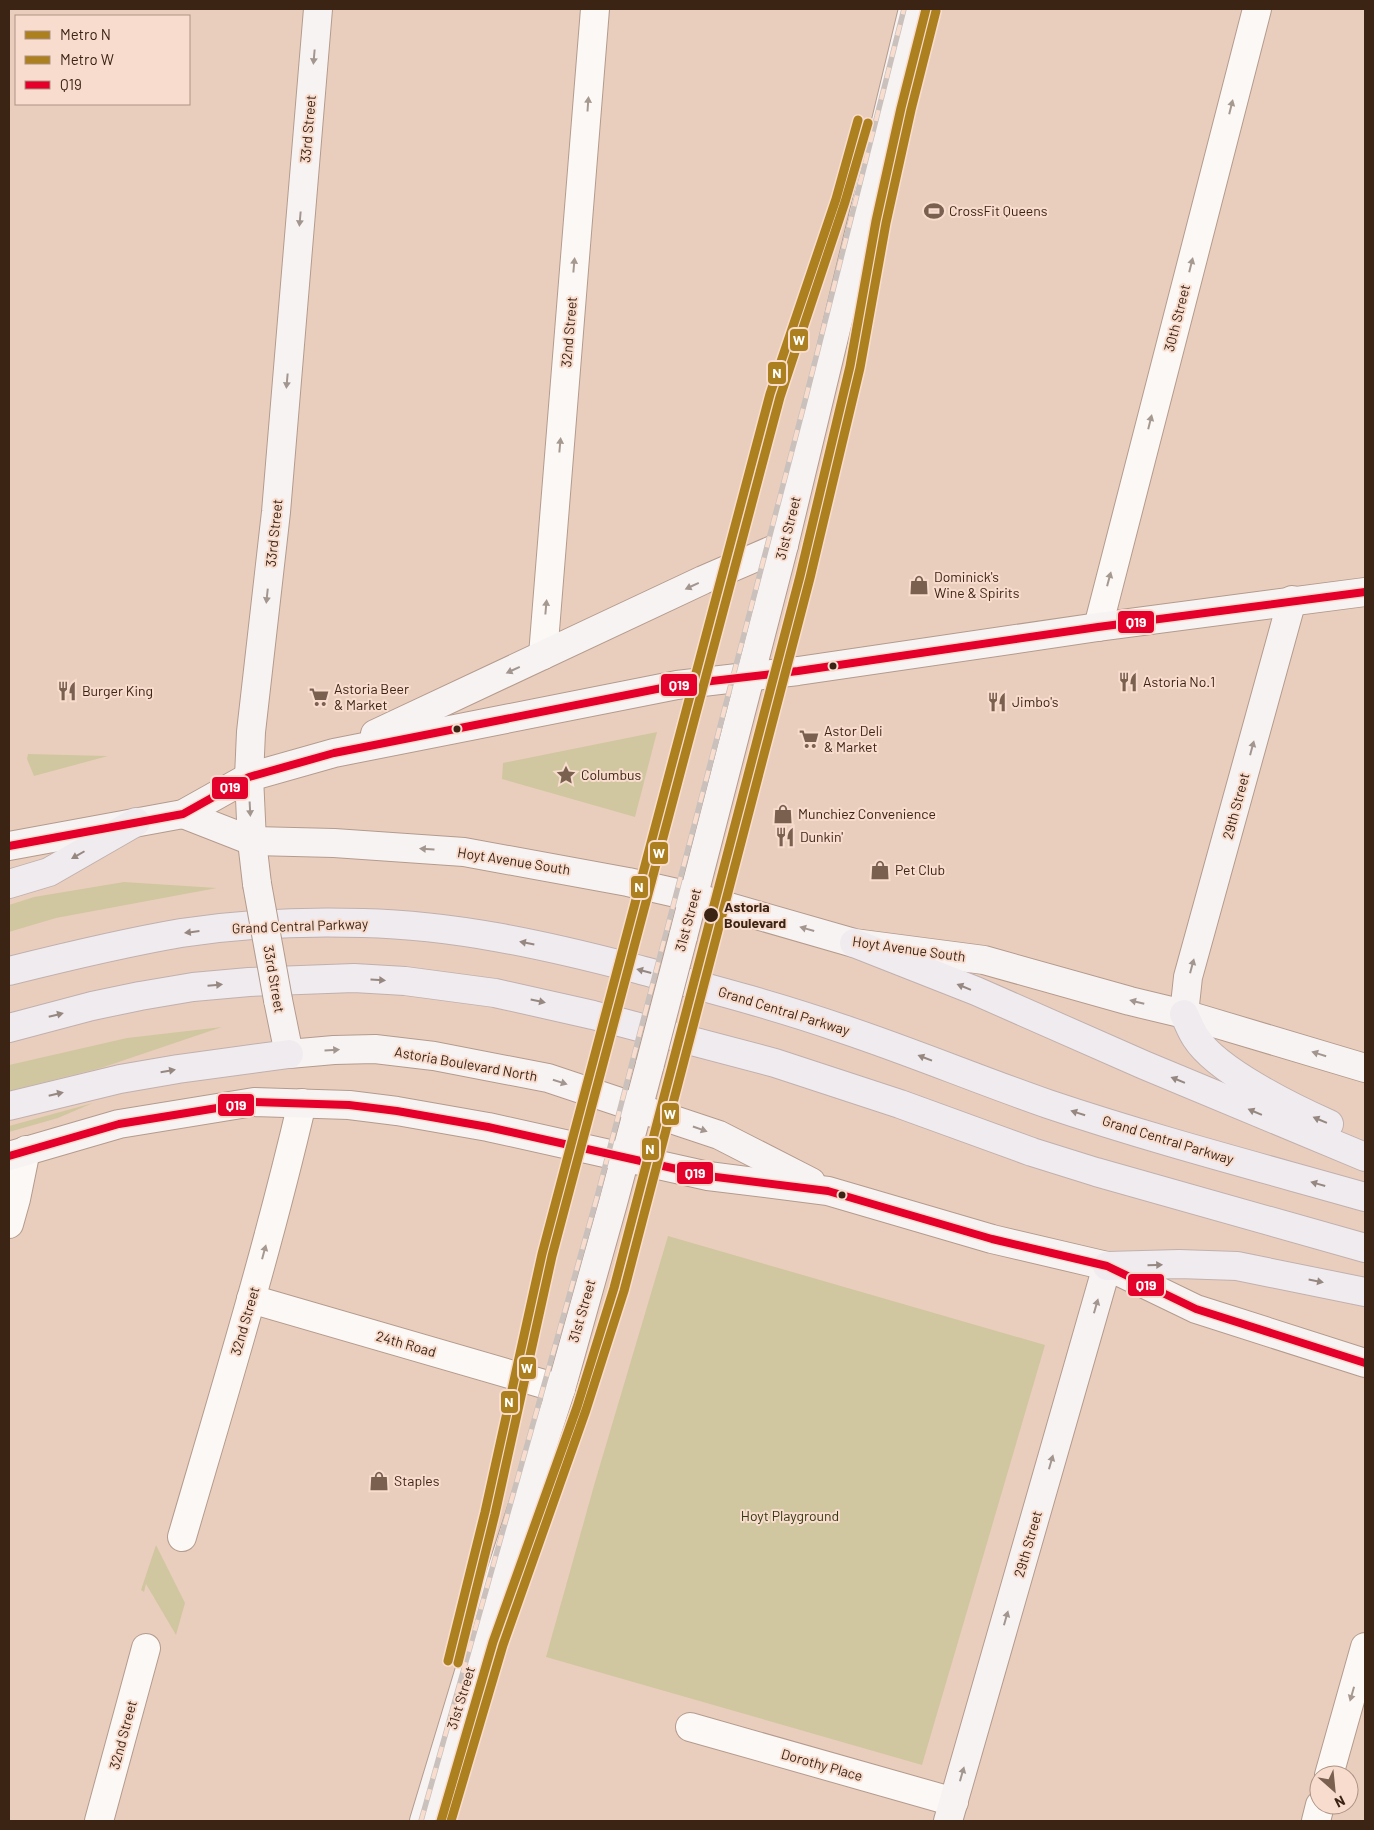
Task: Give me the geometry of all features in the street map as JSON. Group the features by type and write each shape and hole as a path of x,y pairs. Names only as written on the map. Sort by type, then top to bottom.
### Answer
{"highway":[{"path":"9,884 49,872 136,822"},
{"name":"Grand Central Parkway","path":"9,971 119,945 241,926 311,922 367,923 480,934 592,957 759,1002 849,1031 1039,1100 1114,1125 1365,1197"},
{"path":"854,943 993,998 1144,1065 1365,1157"},
{"path":"9,1028 92,1006 140,996 193,987 249,982 354,978 424,983 495,992 593,1015 775,1063 900,1104 1069,1164 1365,1248"},
{"path":"1184,1014 1196,1038 1224,1066 1306,1114 1365,1139"},
{"path":"9,1106 120,1079 289,1054"},
{"path":"1107,1266 1179,1264 1237,1266 1365,1292"}],"main road":[{"name":"33rd Street","path":"289,1054 257,884 248,777 251,732 276,512 318,9"},
{"name":"31st Street","path":"424,1821 476,1649 560,1388 626,1158 784,545 913,9"},
{"path":"334,753 703,580 784,545"},
{"path":"9,846 183,814 248,777 334,753 677,685 751,677 1292,600 1365,592"},
{"name":"29th Street","path":"1184,1014 1188,978 1292,600"},
{"name":"Hoyt Avenue South","path":"183,814 252,841 334,842 464,852 616,879 694,897 854,943 984,960 1184,1014 1365,1068"},
{"name":"Astoria Boulevard North","path":"289,1054 375,1049 434,1056 548,1078 719,1135 828,1191"},
{"path":"17,1153 119,1124 254,1102 302,1102 349,1105 415,1114 488,1127 708,1176 828,1191 992,1239 1107,1266 1196,1309 1365,1363"},
{"name":"29th Street","path":"951,1812 1107,1266"}],"street":[{"name":"32nd Street","path":"543,655 595,9"},
{"name":"30th Street","path":"1098,627 1257,9"},
{"name":"32nd Street","path":"182,1538 251,1299 289,1159 302,1102"},
{"path":"9,1224 16,1199 17,1153"},
{"name":"24th Road","path":"251,1299 560,1388"},
{"name":"32nd Street","path":"99,1821 146,1648"},
{"path":"1332,1765 1365,1648"},
{"name":"Dorothy Place","path":"690,1727 951,1812"}],"green space":[{"path":"657,732 635,817 502,779 503,763"},
{"path":"28,754 108,756 34,776 27,759"},
{"path":"124,882 217,888 56,918 9,932 9,905 34,897"},
{"path":"222,1027 101,1068 9,1091 9,1065 127,1038"},
{"path":"93,1103 58,1118 9,1132 9,1126"},
{"name":"Hoyt Playground","path":"668,1236 1045,1345 922,1765 546,1657 595,1482"},
{"path":"156,1545 185,1603 176,1635 146,1584 144,1592 141,1590"}],"railway":[{"path":"421,1821 597,1197 805,401 904,9"}],"metro line":[{"name":"N","path":"441,1821 493,1642 577,1407 614,1288 800,576 850,366 876,221 901,108 926,9"},
{"name":"W","path":"451,1821 503,1645 586,1410 624,1291 810,578 860,368 886,223 911,110 936,11"},
{"name":"N","path":"448,1661 485,1512 542,1254 770,394 836,199 858,120"},
{"name":"W","path":"458,1663 495,1514 552,1256 780,397 845,202 868,123"}],"transit line":[{"name":"Q19","path":"9,846 183,814 249,777 334,753 677,685 798,671 1098,627 1365,592"},
{"name":"Q19","path":"9,1156 119,1124 254,1102 349,1105 397,1111 488,1127 708,1176 828,1191 992,1239 1107,1266 1196,1309 1365,1363"}],"place":[{"name":"CrossFit Queens","path":"934,211"},
{"name":"Dominick's Wine & Spirits","path":"919,585"},
{"name":"Astoria No.1","path":"1128,682"},
{"name":"Burger King","path":"67,691"},
{"name":"Astoria Beer & Market","path":"319,697"},
{"name":"Jimbo's","path":"997,702"},
{"name":"Astor Deli & Market","path":"809,739"},
{"name":"Columbus","path":"566,775"},
{"name":"Munchiez Convenience","path":"783,814"},
{"name":"Dunkin'","path":"785,837"},
{"name":"Pet Club","path":"880,870"},
{"name":"Astoria Boulevard","path":"711,915"},
{"name":"Staples","path":"379,1481"}]}
